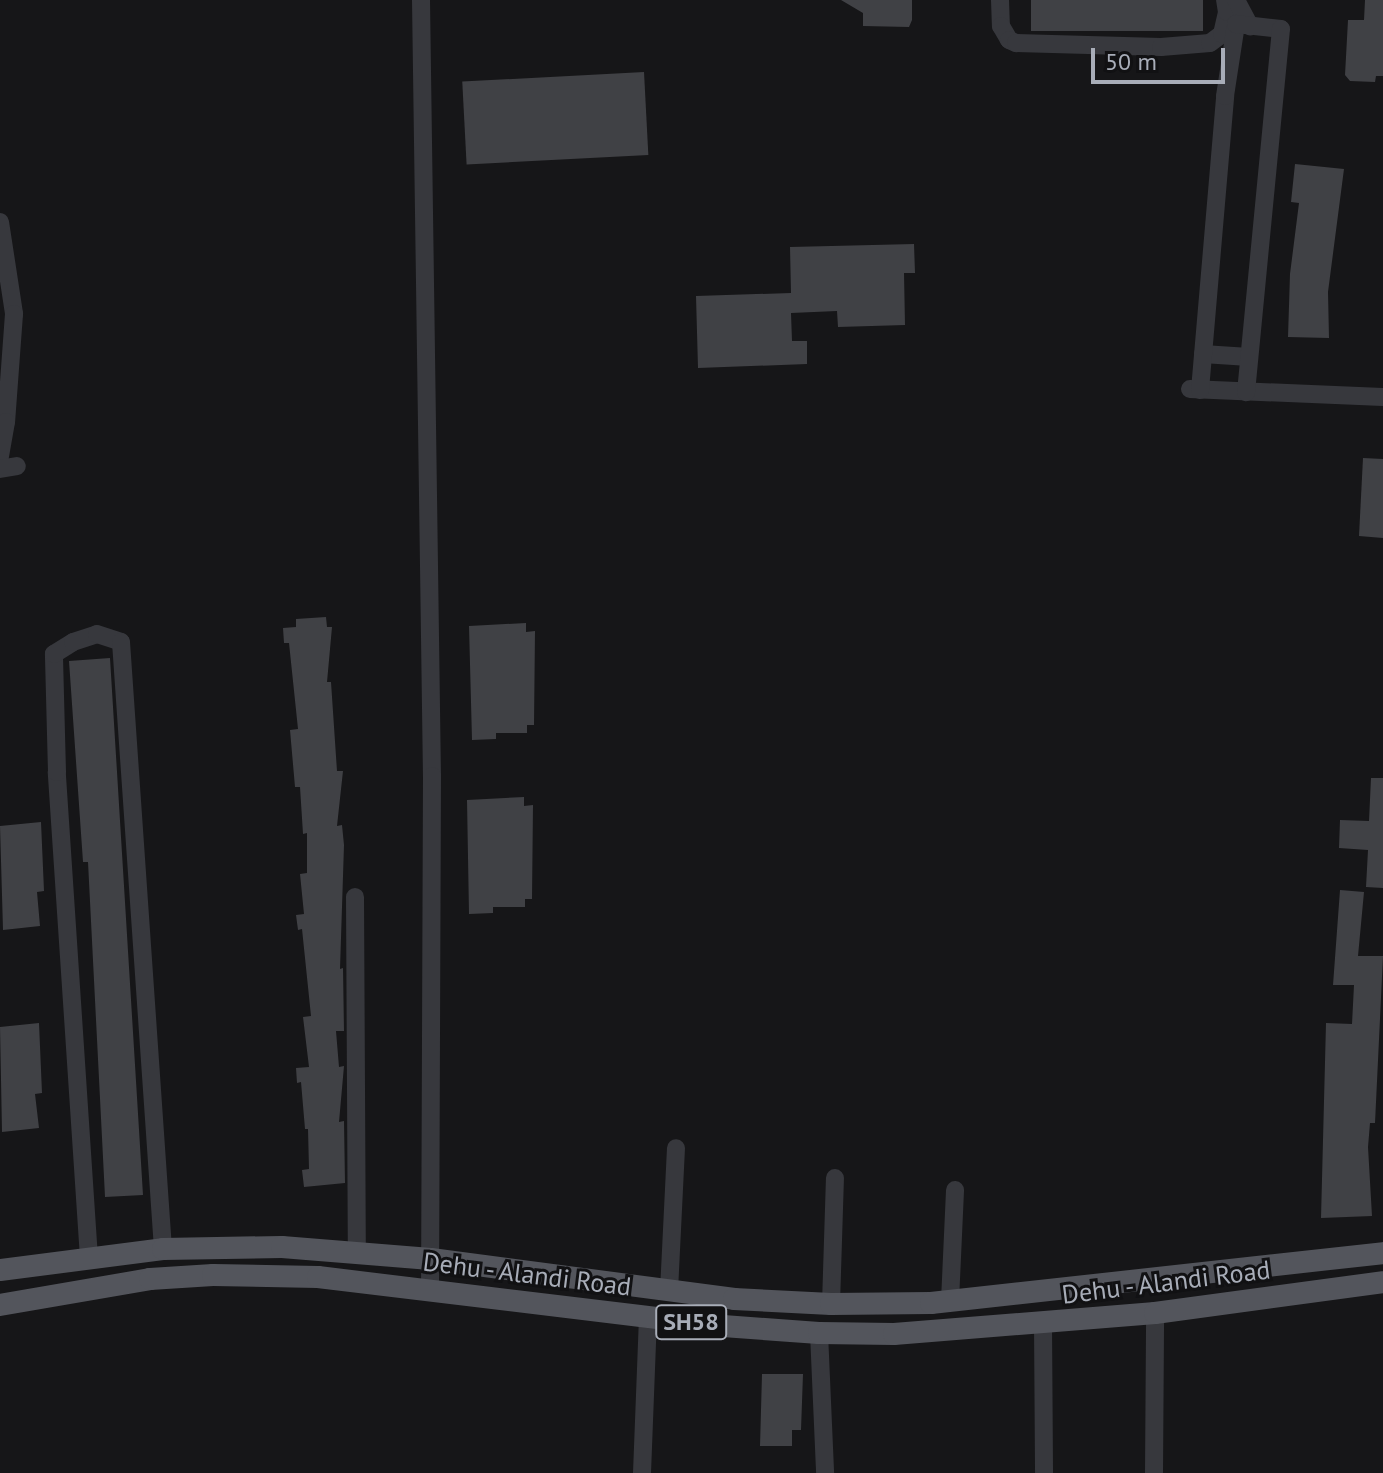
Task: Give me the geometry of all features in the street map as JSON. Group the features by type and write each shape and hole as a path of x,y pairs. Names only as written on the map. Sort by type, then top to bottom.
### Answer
{"main road":[{"name":"Dehu - Alandi Road","path":"0,1270 163,1249 282,1247 431,1259 734,1299 831,1304 950,1301 1383,1253"},
{"name":"Dehu - Alandi Road","path":"0,1305 119,1284 213,1275 318,1277 819,1333 894,1334 1155,1313 1383,1282"}],"street":[{"path":"421,0 432,776 430,1291"},
{"path":"1000,0 1001,26 1009,40 1016,43 1161,47 1210,43 1222,34 1227,12 1225,0"},
{"path":"1236,0 1250,26"},
{"path":"1246,392 1281,29 1236,24 1225,96 1203,354 1194,390 1246,392 1383,397"},
{"path":"0,222 14,314 6,422 0,457"},
{"path":"1203,354 1249,357"},
{"path":"89,1258 57,772 54,654 73,642 97,634 121,642 163,1249"},
{"path":"355,897 359,1137 357,1251"},
{"path":"669,1291 676,1148"},
{"path":"831,1304 835,1178"},
{"path":"950,1301 955,1190"},
{"path":"1154,1473 1155,1313"},
{"path":"642,1473 648,1316"},
{"path":"1043,1324 1044,1473"},
{"path":"819,1333 825,1473"}],"building":[{"path":"841,0 912,0 912,20 909,27 863,26 863,13"},
{"path":"1031,0 1203,0 1203,31 1031,31"},
{"path":"1365,0 1383,0 1383,76 1376,76 1375,82 1350,81 1345,75 1348,20 1364,20"},
{"path":"644,72 648,155 467,164 462,82"},
{"path":"1295,164 1344,169 1328,292 1329,338 1288,337 1290,274 1299,203 1291,202"},
{"path":"914,244 915,273 904,273 905,325 838,327 837,311 791,313 792,341 807,341 807,364 698,368 696,296 791,293 790,247"},
{"path":"1363,458 1383,459 1383,538 1359,536"},
{"path":"326,617 327,627 332,627 327,682 331,682 337,771 343,771 337,826 342,825 344,845 340,969 343,968 344,1031 336,1031 339,1067 344,1066 339,1122 344,1121 345,1183 304,1187 302,1170 309,1169 308,1129 305,1129 301,1082 297,1083 296,1068 309,1067 303,1017 311,1016 302,929 298,930 296,915 304,914 300,874 307,873 307,833 303,834 300,787 295,787 290,730 298,729 289,643 284,643 283,628 296,627 296,619"},
{"path":"526,623 526,632 535,631 534,725 527,725 527,733 496,733 496,739 472,740 469,626"},
{"path":"110,658 143,1195 105,1197 88,862 83,862 69,661"},
{"path":"1371,778 1383,778 1383,888 1366,887 1368,850 1339,848 1340,820 1369,821"},
{"path":"524,797 524,806 533,805 532,899 525,899 525,907 493,907 493,913 469,914 467,800"},
{"path":"41,822 44,891 37,892 40,926 3,930 0,826"},
{"path":"1340,890 1364,892 1358,956 1383,956 1375,1123 1370,1123 1368,1147 1372,1216 1321,1218 1326,1023 1352,1024 1354,985 1333,985"},
{"path":"39,1023 42,1093 35,1094 39,1128 2,1132 0,1027"},
{"path":"762,1374 803,1374 801,1430 792,1430 792,1446 760,1446"}]}
